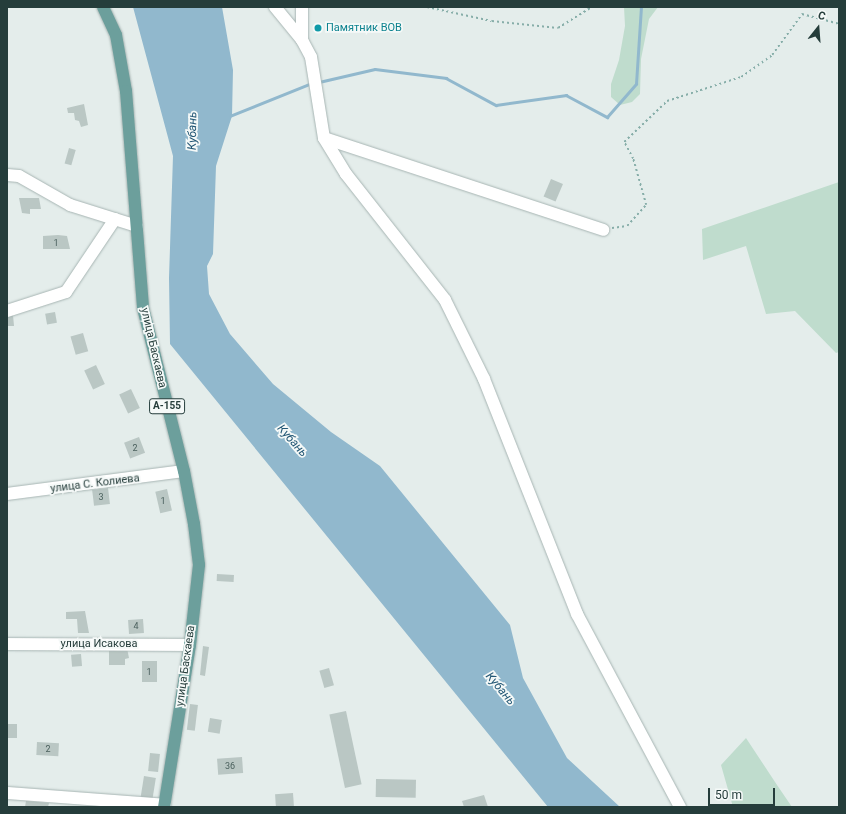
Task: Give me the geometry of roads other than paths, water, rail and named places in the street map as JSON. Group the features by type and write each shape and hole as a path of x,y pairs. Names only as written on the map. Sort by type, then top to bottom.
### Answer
{"main road":[{"name":"улица Баскаева","path":"104,7 116,35 126,91 143,308 184,471 194,524 198,565 190,645 165,806"}],"street":[{"path":"275,7 302,40 311,57 324,138 346,174 445,300 484,379 577,614 680,807"},
{"path":"302,7 302,40"},
{"path":"324,138 603,230"},
{"path":"7,175 19,176 70,205 137,226"},
{"path":"7,311 66,292 115,219"},
{"name":"улица С. Колиева","path":"7,494 184,471"},
{"name":"улица Исакова","path":"7,644 190,645"},
{"path":"7,793 165,806"}],"water":[{"name":"Кубань","path":"133,7 222,7 233,70 232,116 216,166 213,254 207,266 209,294 230,334 273,384 331,432 380,466 510,625 523,678 567,758 620,807 548,807 170,344 169,278 173,156"}],"waterway":[{"path":"319,82 375,69 446,78 496,105 566,95 607,117 636,84 641,7"},
{"path":"230,116 312,83"}],"place":[{"name":"Памятник ВОВ","path":"318,28"}]}
